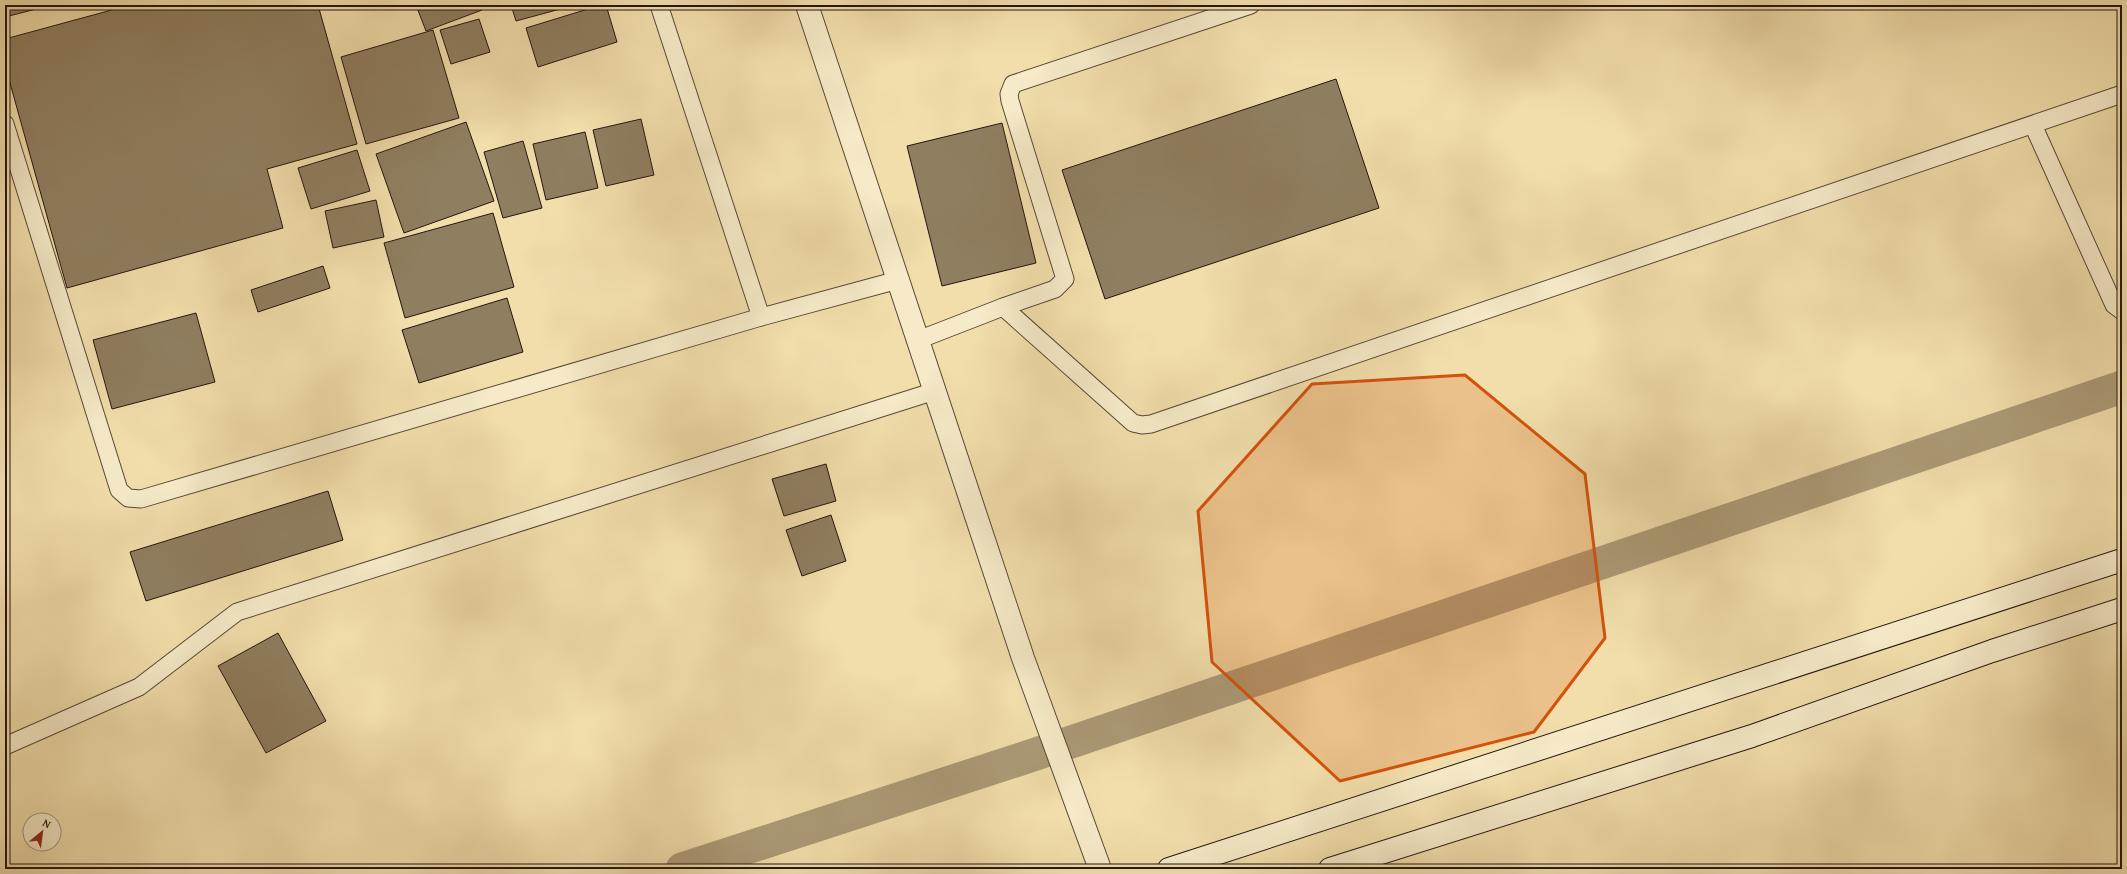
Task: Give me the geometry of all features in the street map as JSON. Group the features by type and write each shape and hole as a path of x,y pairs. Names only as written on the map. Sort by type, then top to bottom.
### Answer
{"main road":[{"path":"807,5 1023,658 1088,832 1100,869"},
{"path":"1169,869 2122,560"},
{"path":"1330,869 1752,736 1992,651 2122,609"}],"lane":[{"path":"659,5 761,317"},
{"path":"918,340 1003,307 1055,289 1065,279 1010,102 1009,94 1013,84 1251,5"},
{"path":"1003,307 1133,423 1142,425 1151,424 2122,94"},
{"path":"5,124 119,490 128,498 141,499 149,497 761,317 898,280"},
{"path":"2033,124 2114,305 2122,311"},
{"path":"5,746 139,687 237,612 935,391"}],"highlighted area":[{"path":"1465,375 1585,474 1605,638 1534,732 1340,781 1212,662 1198,511 1312,384"}],"building":[{"path":"5,5 52,5 5,17"},
{"path":"130,5 318,5 357,144 267,169 283,228 67,288 5,65 5,39"},
{"path":"416,5 480,5 482,10 426,31"},
{"path":"511,5 575,5 516,21"},
{"path":"601,5 606,5 617,42 538,67 526,28"},
{"path":"479,19 490,52 451,64 440,30"},
{"path":"433,30 459,118 366,144 341,57"},
{"path":"1336,79 1379,208 1105,299 1062,170"},
{"path":"641,119 654,175 606,186 593,130"},
{"path":"466,122 494,201 404,233 376,154"},
{"path":"1002,123 1036,263 942,286 907,146"},
{"path":"585,132 598,188 546,200 533,144"},
{"path":"523,141 542,208 503,218 484,152"},
{"path":"357,150 370,191 311,209 298,168"},
{"path":"376,200 384,237 333,248 325,211"},
{"path":"493,213 514,287 405,318 384,243"},
{"path":"323,266 330,288 258,312 251,290"},
{"path":"507,298 523,352 419,383 402,330"},
{"path":"196,313 215,382 112,409 93,340"},
{"path":"826,464 836,501 784,516 772,479"},
{"path":"328,491 343,540 146,601 130,552"},
{"path":"831,515 846,561 802,576 786,530"},
{"path":"278,633 326,721 266,753 218,666"}],"waterway":[{"path":"682,869 1021,759 2122,387"}]}
